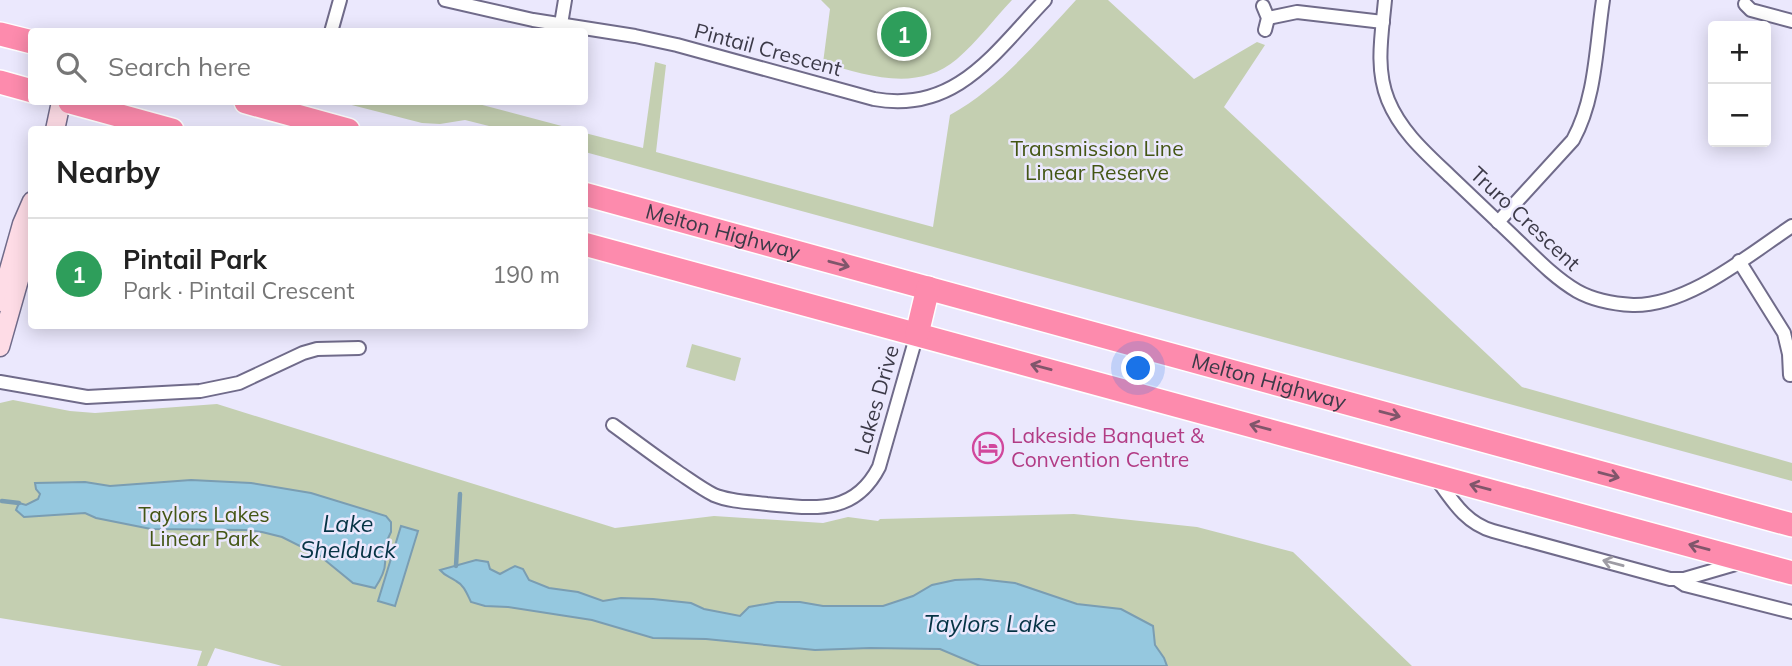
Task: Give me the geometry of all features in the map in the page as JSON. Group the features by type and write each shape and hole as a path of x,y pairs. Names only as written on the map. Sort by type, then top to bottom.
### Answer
{"highway":[{"path":"0,34 28,41"},
{"path":"0,82 28,90"},
{"path":"81,105 157,126"},
{"path":"257,105 334,126"},
{"name":"Melton Highway","path":"588,195 1792,525"},
{"path":"588,245 1791,574"},
{"path":"917,334 928,288"}],"street":[{"path":"332,28 340,0"},
{"name":"Pintail Crescent","path":"445,0 533,20 586,28"},
{"path":"561,24 565,0"},
{"name":"Pintail Crescent","path":"588,28 635,36 874,99 903,103 930,99 967,79 1045,0"},
{"name":"Truro Crescent","path":"1385,0 1381,71 1394,112 1418,145 1561,281 1592,298 1624,304 1672,300 1792,226"},
{"path":"1498,222 1573,140 1578,130 1589,97 1603,0"},
{"path":"1745,4 1751,10 1792,21"},
{"path":"1265,18 1297,12 1383,22"},
{"path":"56,126 60,105"},
{"path":"0,347 7,284 28,210"},
{"path":"0,302 28,242"},
{"path":"1739,261 1784,333 1790,375"},
{"name":"Lakes Drive","path":"613,425 698,486 718,497 805,507 839,504 860,493 879,467 917,334"},
{"path":"0,382 87,397 200,391 239,383 317,349 359,348"},
{"path":"1434,475 1461,512 1483,528 1792,612"},
{"path":"1768,518 1792,517"},
{"path":"1676,579 1750,561"}],"green space":[{"path":"821,0 1012,0 957,59 942,69 925,76 892,78 823,63 830,9"},
{"name":"Transmission Line Linear Reserve","path":"1076,0 1108,0 1194,79 1257,42 1265,45 1224,107 1522,387 1792,463 1792,481 588,153 588,134 643,148 655,62 666,65 656,152 933,227 950,115 1002,77"},
{"path":"352,105 482,105 562,126 489,126 465,120 440,124 422,123"},
{"path":"692,344 741,358 735,381 686,367"},
{"name":"Taylors Lakes Linear Park","path":"13,400 95,413 217,404 615,528 714,516 823,523 848,517 878,521 1074,514 1197,527 1293,552 1412,666 282,666 215,648 207,666 197,666 202,651 0,618 0,403"}],"water":[{"name":"Lake Shelduck","path":"191,480 251,483 311,493 386,516 391,522 391,532 384,547 379,548 385,557 381,578 375,588 353,583 320,556 282,537 262,532 151,529 96,518 85,513 24,517 16,510 19,503 26,505 38,499 40,494 35,483 85,482 110,486"},
{"path":"401,526 418,531 395,606 378,601"},
{"name":"Taylors Lake","path":"476,560 488,562 490,569 500,574 515,566 523,569 529,580 549,588 578,592 603,601 621,598 691,603 704,609 740,616 749,607 777,602 823,606 883,606 913,596 932,585 955,580 979,579 1015,583 1077,604 1121,609 1153,626 1155,645 1167,666 980,666 940,649 815,650 706,639 653,638 592,620 471,602 461,585 440,570"}],"waterway":[{"path":"456,566 460,494"},
{"path":"2,501 19,503"}],"place":[{"name":"Pintail Park","path":"904,34"},
{"name":"Lakeside Banquet & Convention Centre","path":"988,448"}]}
